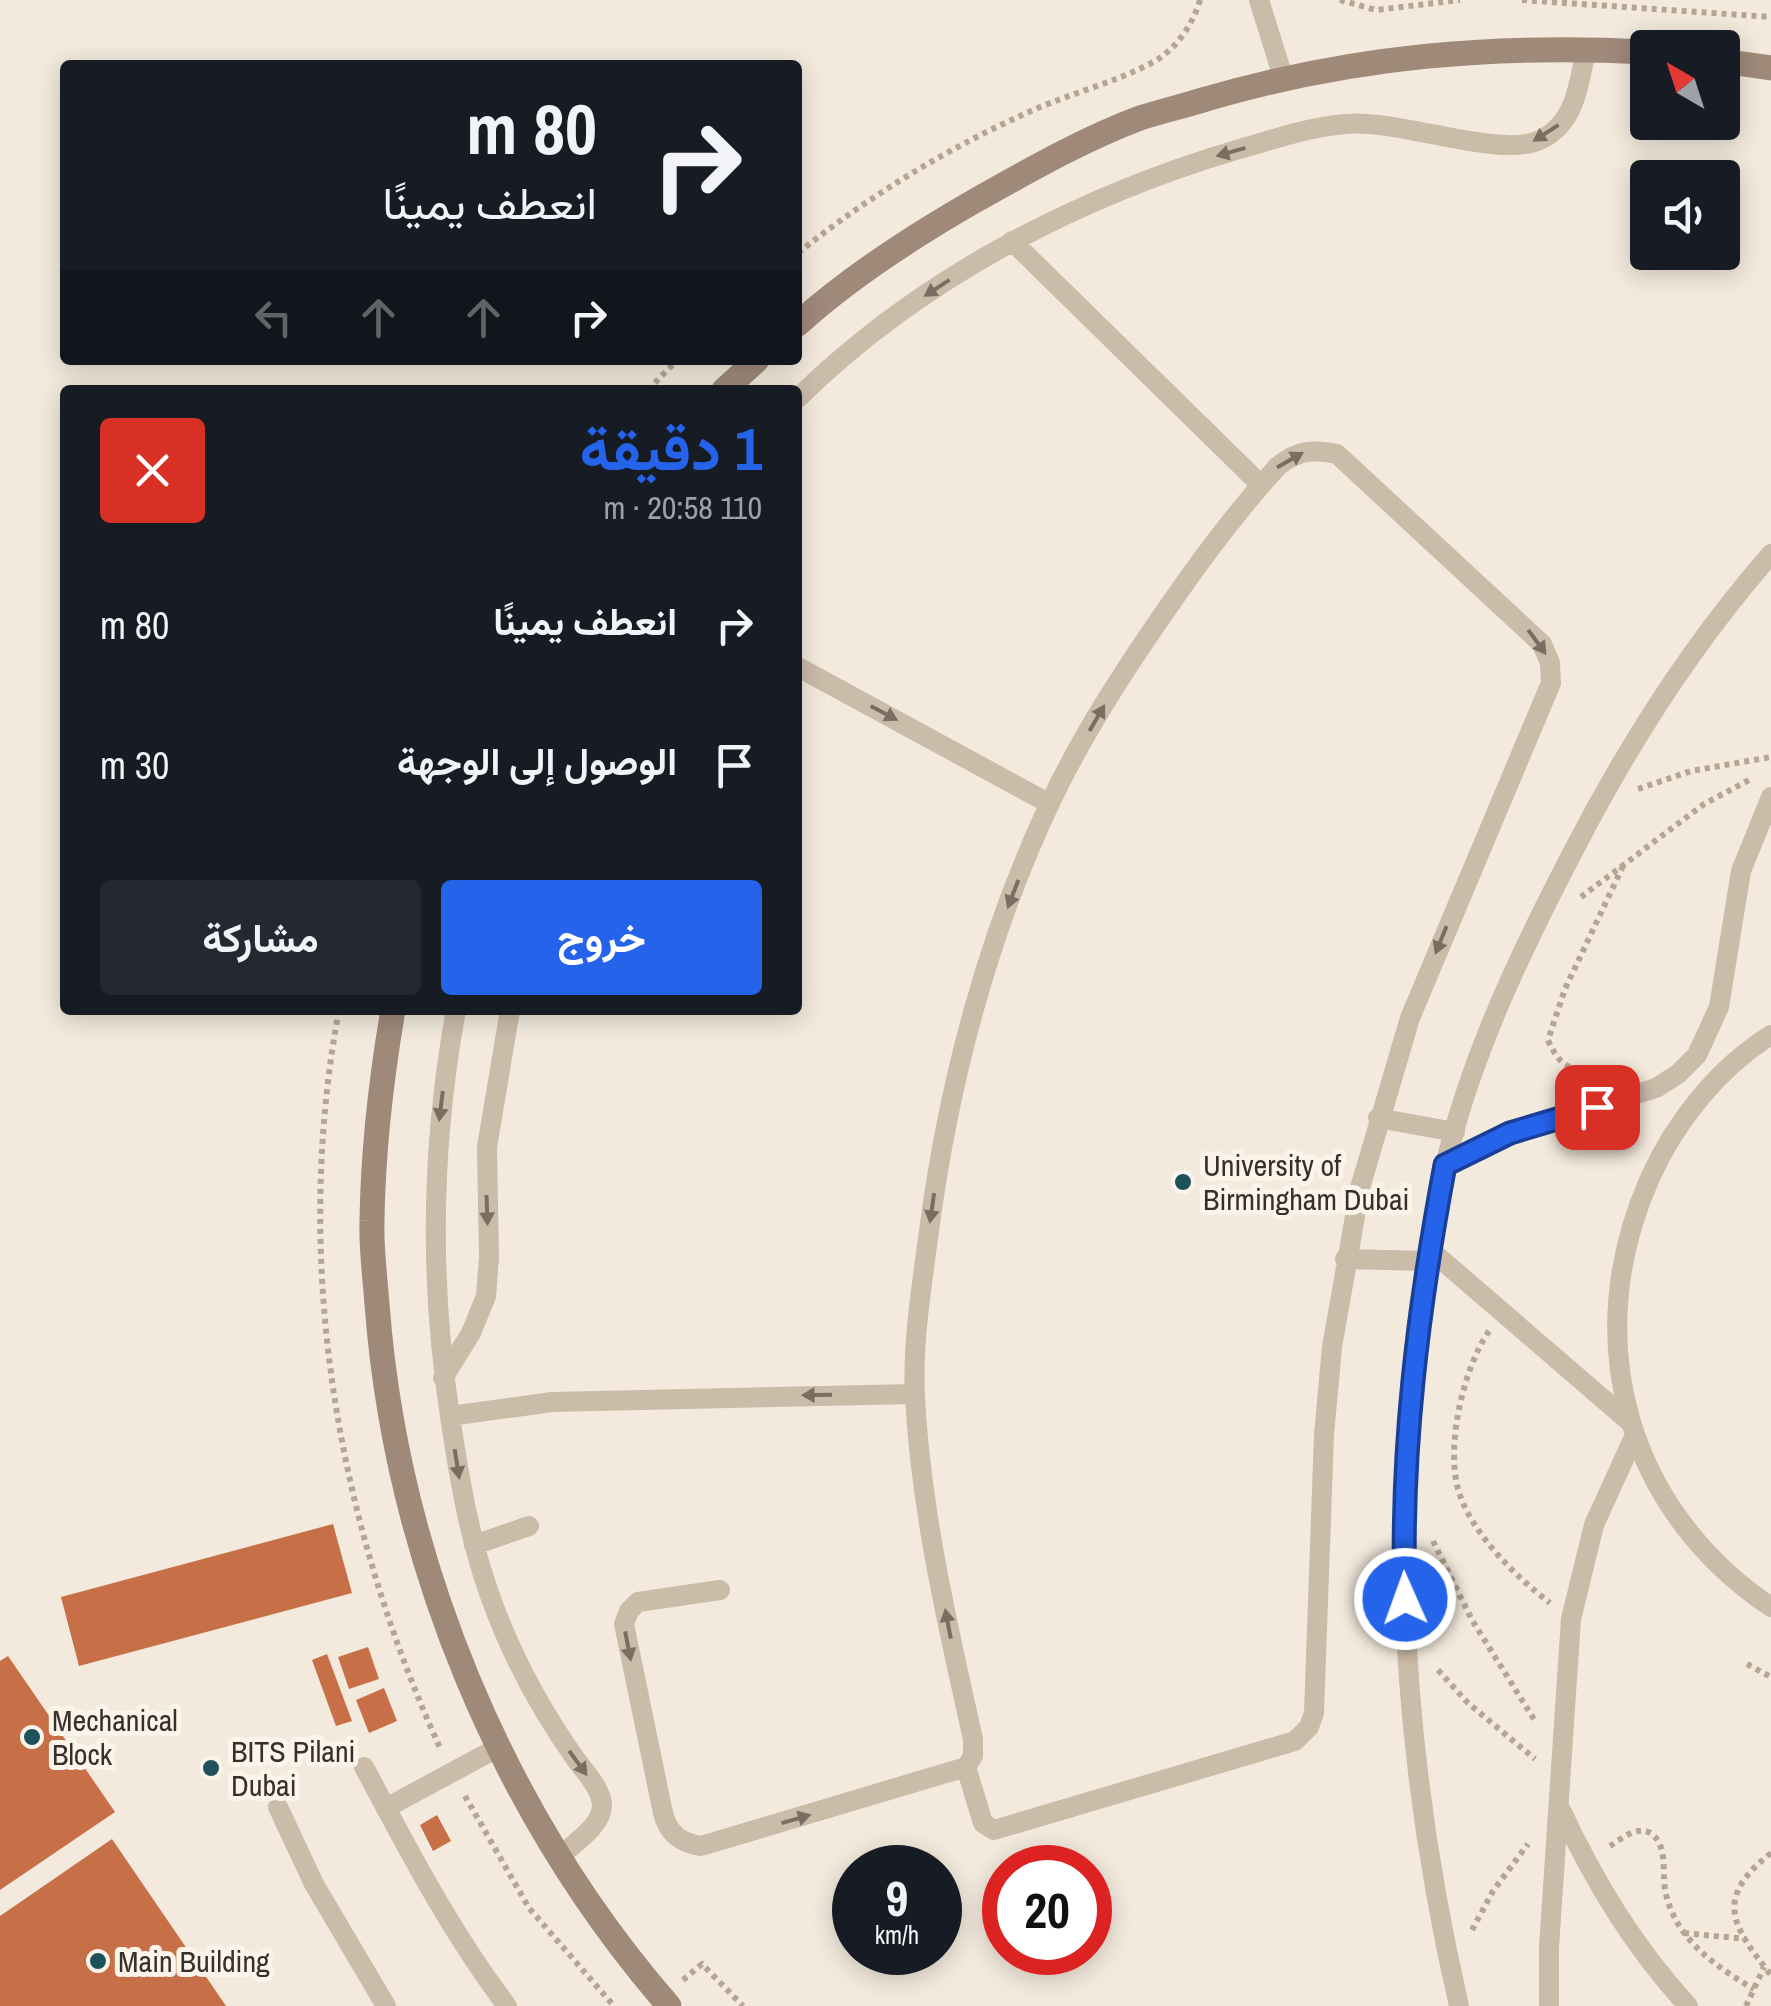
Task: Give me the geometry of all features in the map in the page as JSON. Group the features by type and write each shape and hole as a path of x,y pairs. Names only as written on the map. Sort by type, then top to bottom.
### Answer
{"street":[{"path":"802,321 923,230 1037,166 1140,118 1283,77 1383,60 1467,52 1630,51"},
{"path":"1740,63 1771,68"},
{"path":"730,385 752,365"},
{"path":"392,1015 380,1088 372,1224 381,1359 406,1492 440,1604 499,1747 559,1857 629,1960 665,2002"}],"lane":[{"path":"1259,0 1283,77"},
{"path":"802,395 899,314 1012,241 1133,185 1206,159 1313,128 1385,123 1498,144 1519,146 1540,140 1557,128 1570,111 1586,49"},
{"path":"1012,241 1261,485"},
{"path":"720,1590 638,1602 628,1611 624,1624 666,1826 675,1836 687,1844 701,1846 966,1767 973,1756 973,1740 937,1565 914,1394 925,1259 953,1092 979,994 1050,804 1146,638 1201,560 1261,485 1292,455 1315,449 1337,454 1528,629 1542,644 1550,662 1551,683 1423,986 1378,1118 1345,1259 1324,1435 1314,1713 1309,1727 1294,1741 994,1830 983,1822 966,1767"},
{"path":"1459,2004 1422,1812 1406,1630 1404,1470 1428,1255 1445,1165 1504,996 1596,808 1646,721 1692,654 1771,554"},
{"path":"802,670 1050,804"},
{"path":"1445,1165 1523,1128 1656,1088 1678,1074 1696,1054 1719,1007 1741,870 1771,796"},
{"path":"455,1015 437,1140 434,1220 435,1299 443,1378 474,1546 495,1608 528,1682 600,1794 602,1808 598,1820 559,1857"},
{"path":"443,1378 480,1315 486,1296 487,1148 509,1015"},
{"path":"1771,1036 1723,1074 1688,1112 1660,1156 1632,1219 1617,1286 1616,1356 1633,1429 1673,1509 1698,1541 1748,1591 1771,1607"},
{"path":"1378,1118 1454,1132"},
{"path":"1345,1259 1428,1255 1502,1312 1633,1429"},
{"path":"450,1416 552,1402 914,1394"},
{"path":"1548,2006 1571,1620 1594,1524 1633,1429"},
{"path":"474,1546 530,1526"},
{"path":"386,1808 499,1747"},
{"path":"364,1767 428,1888 507,2006"},
{"path":"1559,1806 1604,1897 1652,1967 1688,2006"},
{"path":"278,1807 314,1884 386,2006"}],"path":[{"path":"802,250 860,207 965,143 1077,90 1157,60 1175,46 1200,0"},
{"path":"1340,0 1376,10 1460,0"},
{"path":"1522,0 1771,17"},
{"path":"653,385 672,365"},
{"path":"1596,808 1691,771 1771,758"},
{"path":"1577,900 1704,804 1755,778"},
{"path":"1620,1069 1580,1072 1554,1056 1548,1040 1565,989 1622,866"},
{"path":"1502,1312 1484,1338 1463,1392 1456,1456 1458,1490 1504,1563 1571,1620"},
{"path":"1429,1531 1472,1620 1560,1768"},
{"path":"1406,1630 1468,1704 1560,1768"},
{"path":"1747,1664 1771,1677"},
{"path":"1470,1935 1493,1892 1559,1806"},
{"path":"1584,1860 1634,1832 1644,1830 1653,1835 1662,1849 1666,1895 1684,1934 1726,1973 1754,1989"},
{"path":"1771,1853 1753,1867 1734,1896 1736,1920 1771,1975"},
{"path":"1684,1934 1746,1939"},
{"path":"665,2002 702,1964 742,2006"},
{"path":"1746,2006 1764,1967"}],"building":[{"path":"333,1524 352,1593 79,1666 61,1597"},
{"path":"368,1647 379,1679 349,1689 338,1657"},
{"path":"327,1654 352,1721 336,1726 312,1660"},
{"name":"Mechanical Block","path":"8,1656 115,1812 0,1890 0,1661"},
{"path":"384,1688 397,1721 369,1733 356,1700"},
{"path":"437,1815 451,1841 433,1851 420,1825"},
{"name":"Main Building","path":"112,1839 226,2006 0,2006 0,1916"}],"place":[{"name":"University of Birmingham Dubai","path":"1183,1182"},
{"name":"Mechanical Block","path":"32,1737"},
{"name":"BITS Pilani Dubai","path":"211,1768"},
{"name":"Main Building","path":"98,1961"}],"route":[{"path":"1405,1599 1404,1470 1417,1334 1445,1165 1510,1133 1597,1107"}]}
